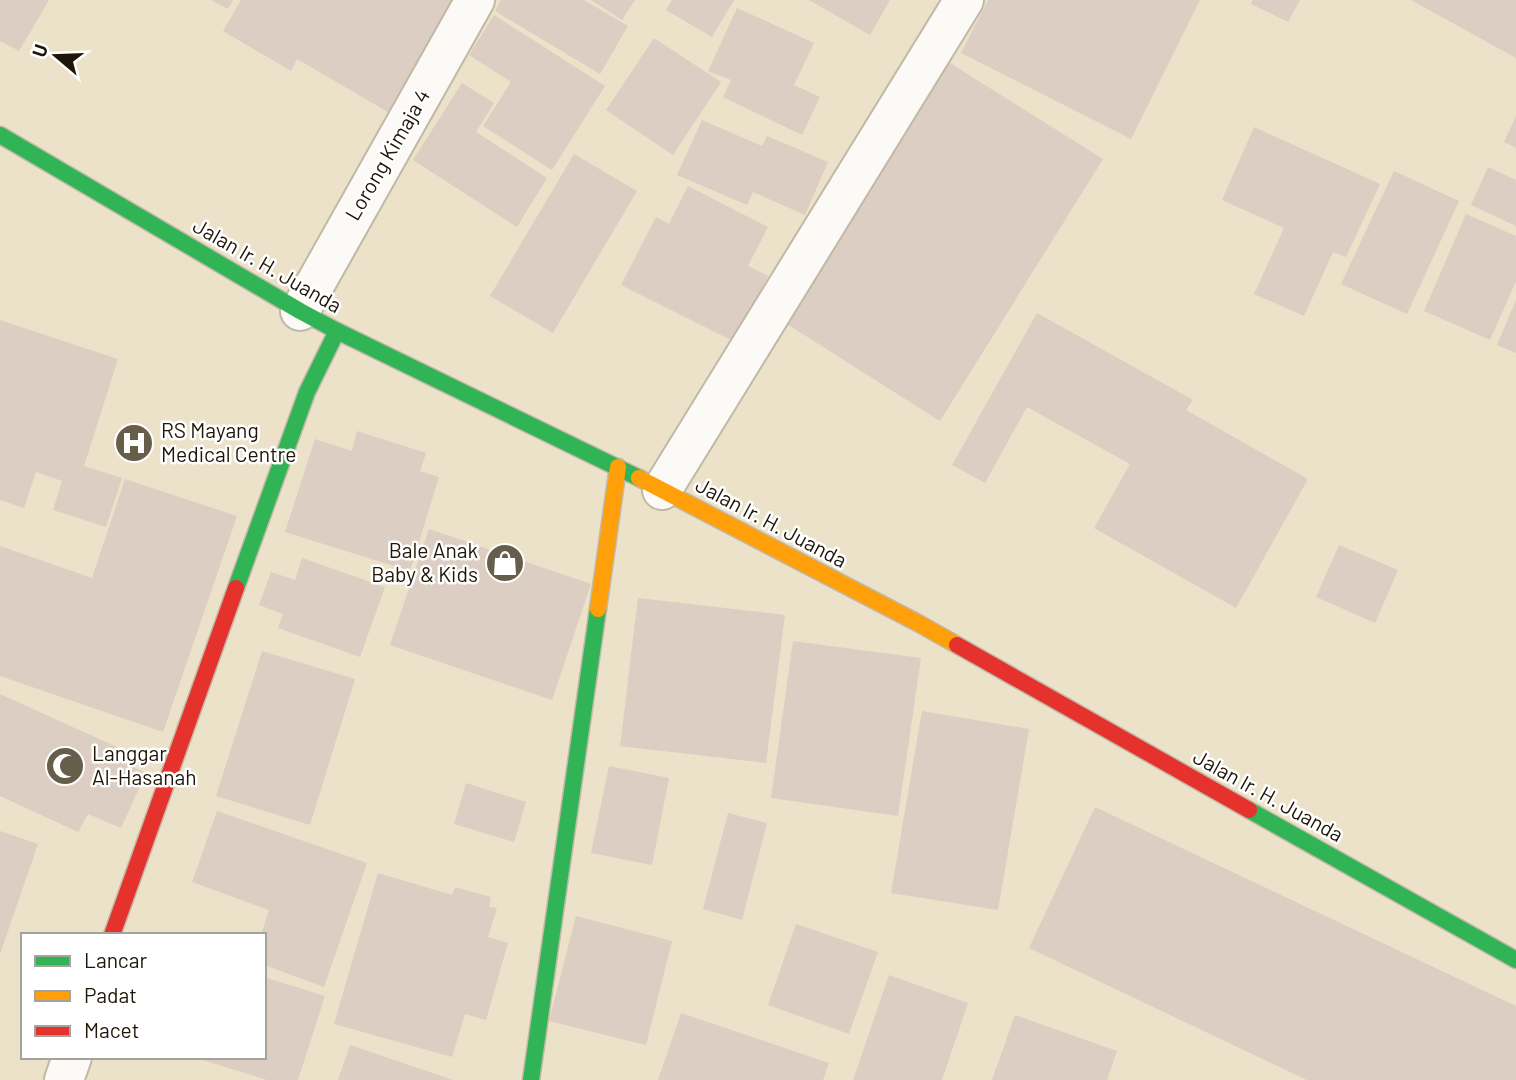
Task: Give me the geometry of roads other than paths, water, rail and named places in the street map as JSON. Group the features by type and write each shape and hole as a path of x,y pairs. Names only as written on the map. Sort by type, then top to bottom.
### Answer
{"main road":[{"name":"Jalan Ir. H. Juanda","path":"0,135 300,311 618,467 918,623 1516,960"},
{"path":"113,933 307,392 337,331"},
{"path":"531,1080 618,467"}],"street":[{"name":"Lorong Kimaja 4","path":"300,311 475,0"},
{"path":"662,490 964,0"},
{"path":"64,1080 71,1059"}],"place":[{"name":"RS Mayang Medical Centre","path":"134,443"},
{"name":"Bale Anak Baby & Kids","path":"505,563"},
{"name":"Langgar Al-Hasanah","path":"65,766"}]}
